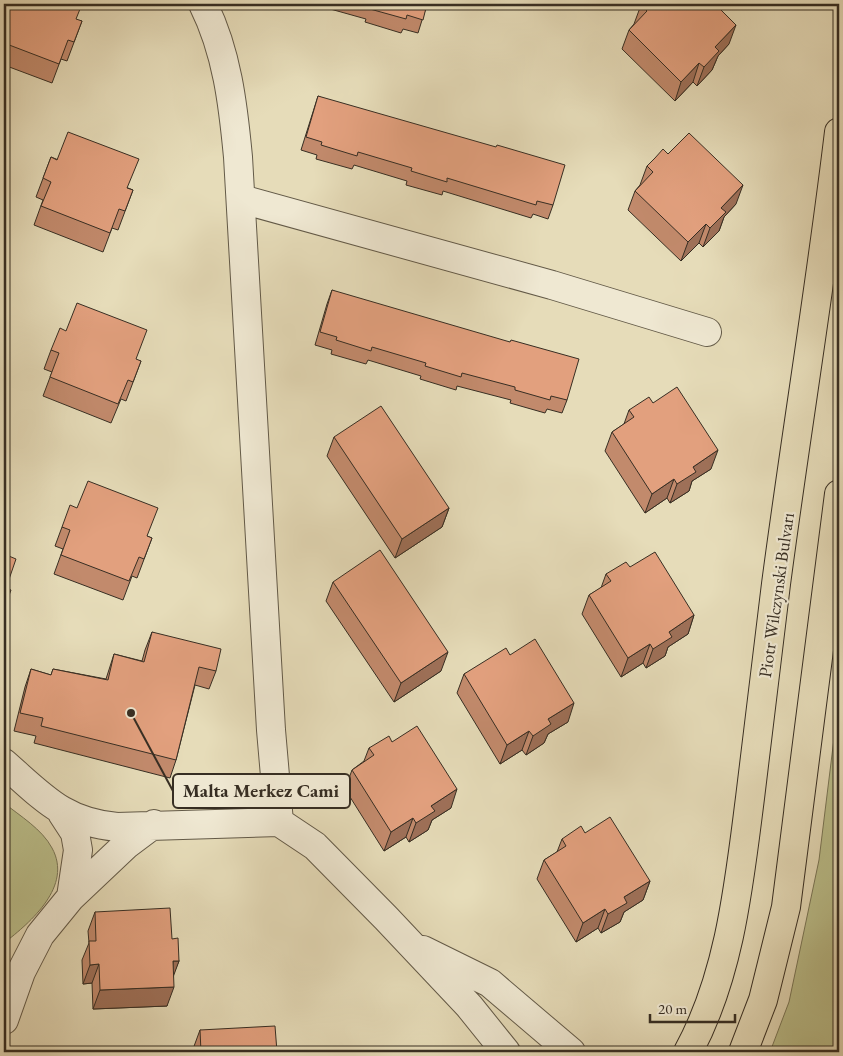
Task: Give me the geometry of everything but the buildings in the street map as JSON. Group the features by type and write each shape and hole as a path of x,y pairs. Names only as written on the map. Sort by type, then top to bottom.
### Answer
{"main road":[{"name":"Piotr Wilczynski Bulvarı","path":"688,1052 696,1038 717,980 731,931 742,864 777,581 808,375 839,132"},
{"path":"744,1052 763,1000 786,907 839,494"}],"street":[{"path":"203,4 221,49 228,75 235,119 271,730 279,822"},
{"path":"241,199 552,285 707,332"},
{"path":"4,763 62,813 76,833 78,850 71,896"},
{"path":"62,813 95,825 117,827 154,824 279,822 315,846 413,946 468,1006 506,1052"},
{"path":"4,1020 12,971 71,896 126,845 154,824"},
{"path":"413,946 460,966 490,983 571,1052"}],"green space":[{"path":"839,698 839,1052 770,1052 789,1002 819,860"},
{"path":"4,803 30,823 48,841 57,862 57,876 53,889 37,914 4,943"}],"place":[{"name":"Malta Merkez Cami","path":"131,713"}]}
